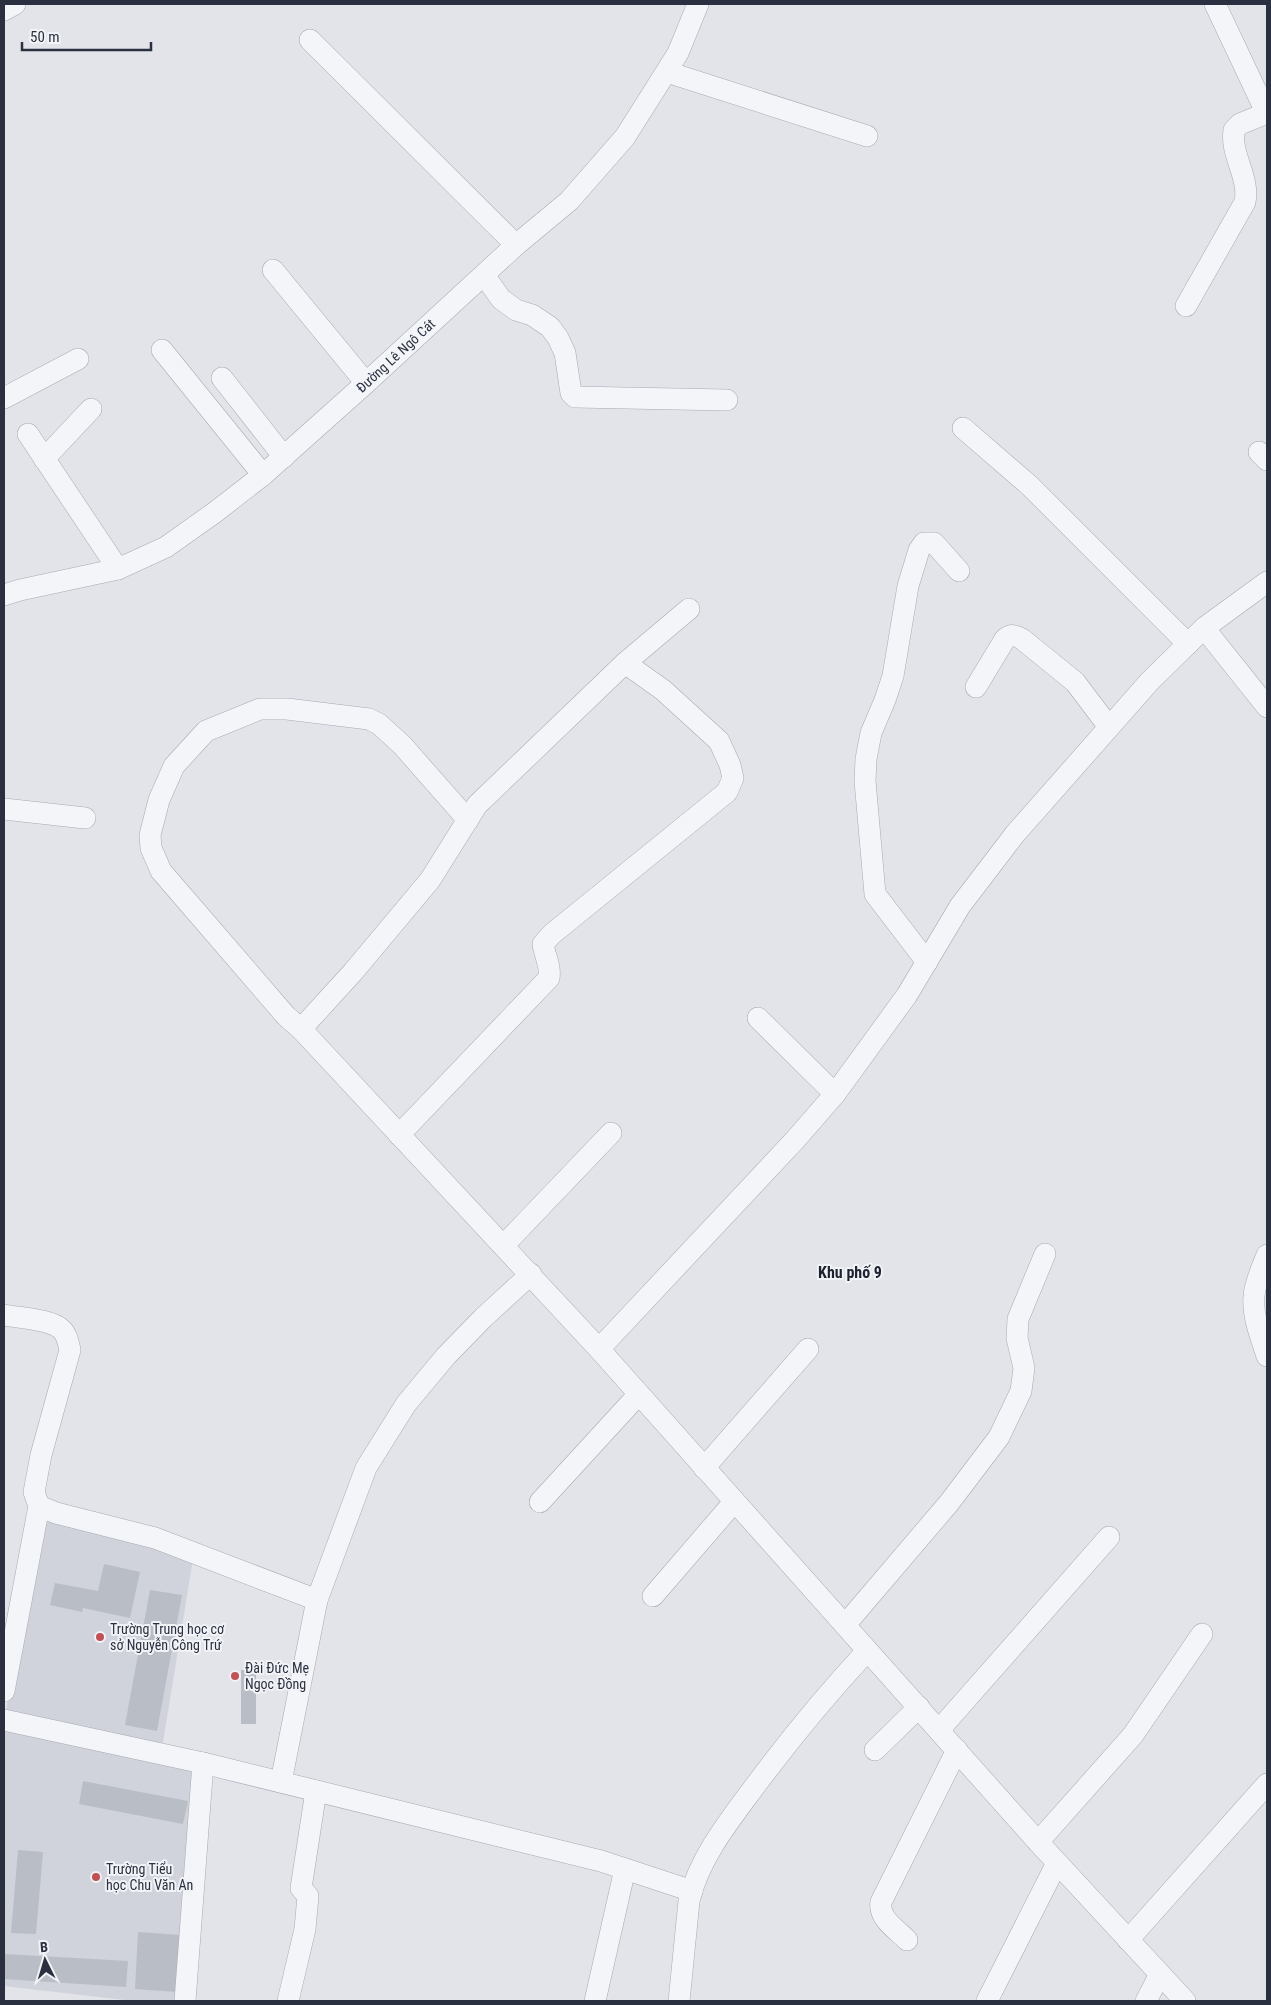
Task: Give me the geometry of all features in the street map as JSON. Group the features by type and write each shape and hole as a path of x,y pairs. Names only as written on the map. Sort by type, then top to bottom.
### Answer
{"street":[{"path":"4,10 16,4"},
{"name":"Đường Lê Ngô Cát","path":"4,596 20,590 118,569 166,547 263,475 516,245 569,201 624,137 667,72 678,53 698,4"},
{"path":"1186,306 1246,202 1247,193 1234,148 1234,130 1240,124 1267,114 1215,4"},
{"path":"310,40 516,245"},
{"path":"667,72 867,136"},
{"path":"272,270 366,383"},
{"path":"484,275 501,299 516,310 532,315 550,327 566,353 572,393 575,397 727,400"},
{"path":"162,350 263,475"},
{"path":"4,398 78,359"},
{"path":"222,378 284,457"},
{"path":"44,459 91,409"},
{"path":"963,428 1030,486 1188,644"},
{"path":"28,434 118,569"},
{"path":"927,962 875,894 865,782 866,759 871,733 893,676 908,586 919,550 924,543 934,543 959,571"},
{"path":"599,1349 789,1147 835,1094 907,995 960,906 1015,834 1150,680 1204,628 1267,582"},
{"path":"300,1029 353,972 430,880 477,805 624,663 689,609"},
{"path":"1204,628 1267,706"},
{"path":"976,688 1005,639 1015,635 1022,638 1075,682 1109,727"},
{"path":"399,1135 549,978 551,968 546,958 543,944 552,934 727,792 733,778 730,765 719,741 663,690 624,663"},
{"path":"468,820 402,745 380,724 369,719 287,708 260,710 206,731 174,766 159,800 150,835 151,848 161,871 286,1016 531,1274 1038,1842 1185,2001"},
{"path":"4,809 86,818"},
{"path":"758,1018 835,1094"},
{"path":"504,1245 611,1132"},
{"path":"845,1625 949,1503 999,1437 1021,1391 1024,1368 1017,1338 1018,1319 1045,1254"},
{"path":"1267,1255 1254,1296 1256,1322 1267,1356"},
{"path":"280,1782 317,1600 366,1468 406,1404 452,1350 483,1318 531,1274"},
{"path":"4,1315 53,1324 62,1329 67,1337 70,1350 34,1492 39,1506 4,1691"},
{"path":"704,1468 808,1349"},
{"path":"540,1502 639,1394"},
{"path":"653,1596 734,1502"},
{"path":"39,1506 56,1513 155,1538 317,1600"},
{"path":"939,1730 1109,1537"},
{"path":"1038,1842 1133,1735 1202,1634"},
{"path":"679,2001 692,1891 709,1852 737,1811 796,1733 837,1682 867,1651"},
{"path":"875,1750 919,1708"},
{"path":"4,1720 202,1763 601,1861 692,1891"},
{"path":"907,1940 882,1916 881,1902 957,1750"},
{"path":"185,2001 202,1763"},
{"path":"1128,1940 1266,1788"},
{"path":"288,2001 305,1929 308,1900 307,1894 301,1888 316,1791"},
{"path":"987,2001 1058,1863"},
{"path":"595,2001 625,1869"},
{"path":"1146,2001 1160,1974"}],"shaded area":[{"name":"Trường Trung học cơ sở Nguyễn Công Trứ","path":"44,1515 193,1559 162,1748 5,1715"},
{"name":"Trường Tiểu học Chu Văn An","path":"4,1727 196,1768 179,2001 133,2001 4,1986"}],"building":[{"path":"104,1564 140,1572 130,1618 83,1608 82,1612 50,1605 55,1583 98,1591"},
{"path":"150,1590 182,1595 157,1731 125,1725"},
{"path":"241,1670 256,1670 256,1724 241,1724"},
{"path":"83,1781 188,1801 183,1824 79,1804"},
{"path":"18,1850 43,1852 36,1934 11,1933"},
{"path":"138,1932 180,1935 177,1992 135,1989"},
{"path":"4,1954 128,1961 126,1987 4,1979"}],"place":[{"name":"Trường Trung học cơ sở Nguyễn Công Trứ","path":"100,1637"},
{"name":"Đài Đức Mẹ Ngọc Đồng","path":"235,1676"},
{"name":"Trường Tiểu học Chu Văn An","path":"96,1877"}],"district":[{"name":"Khu phố 9","path":"850,1272"}]}
